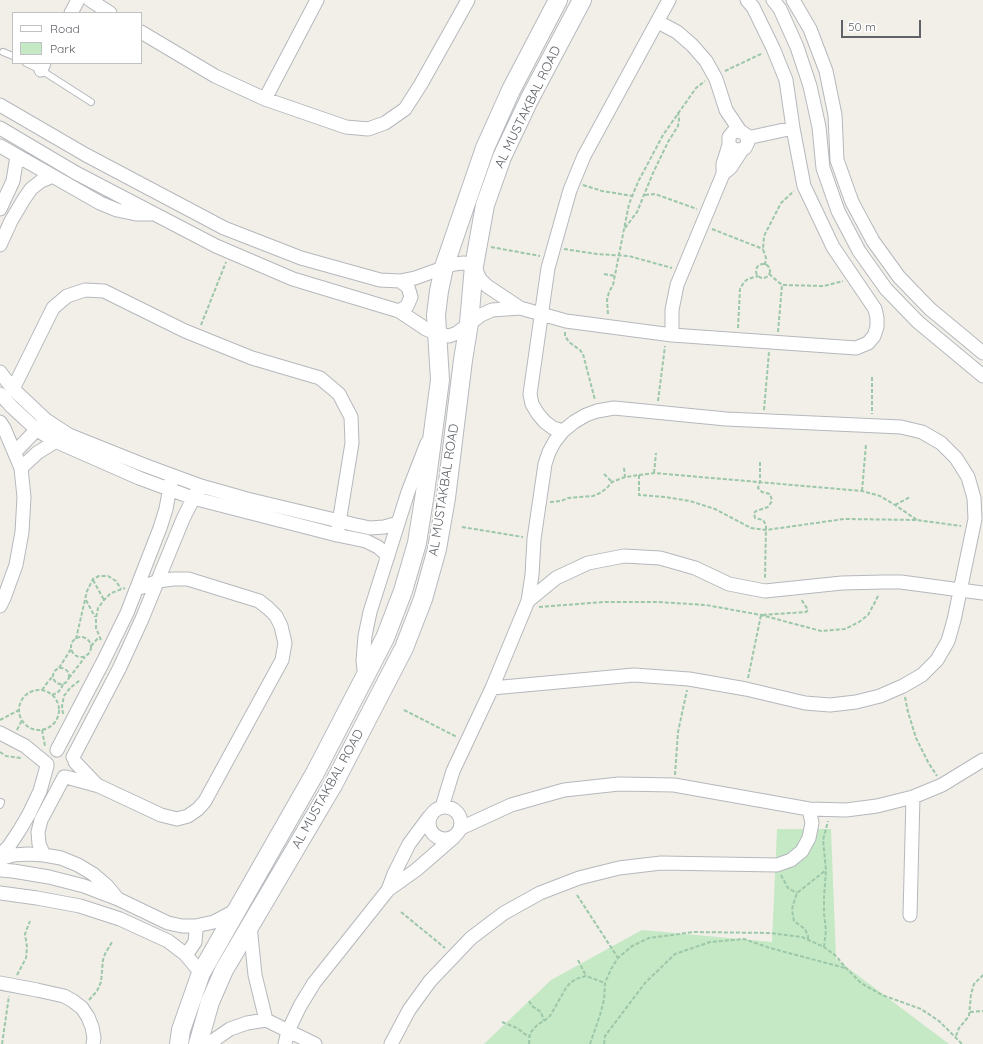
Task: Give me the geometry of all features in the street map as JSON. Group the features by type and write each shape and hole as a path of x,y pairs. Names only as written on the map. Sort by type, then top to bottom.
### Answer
{"main road":[{"name":"AL MUSTAKBAL ROAD","path":"179,1044 181,1030 201,973 315,773 385,638 403,591 417,543 440,380 436,315 444,267 485,148 511,90 558,0"},
{"name":"AL MUSTAKBAL ROAD","path":"198,1044 210,1002 224,970 333,785 404,648 423,599 437,549 446,498 462,360 469,323 474,266 485,205 502,157 529,100 582,0"},
{"path":"464,207 465,213 478,238"},
{"path":"440,380 445,368 456,361 462,360"},
{"path":"326,750 337,760 346,759"},
{"path":"315,773 324,774 331,780 333,785"}],"street":[{"path":"72,12 78,0"},
{"path":"90,0 108,12"},
{"path":"265,99 317,0"},
{"path":"142,33 215,76 265,99 346,127 368,129 385,123 405,109 421,84 468,0"},
{"path":"563,431 553,428 541,418 532,404 530,394 548,268 570,190 584,156 669,0"},
{"path":"0,105 86,155 224,228 301,258 380,280 400,281 415,278 454,264 464,263 474,266 480,278 487,286 520,308 566,321 669,335 856,348 868,343 874,336 877,327 875,309 833,247 804,186 792,128 786,80 773,48 753,7 747,0"},
{"path":"773,0 780,9 797,46 810,86 819,127 823,168 838,211 859,252 886,288 918,322 983,376"},
{"path":"793,0 810,29 826,71 835,115 837,160 852,202 873,241 899,277 930,309 983,353"},
{"path":"658,22 677,32 692,45 706,61 714,76 726,110 743,140"},
{"path":"726,110 724,120 725,131 729,143 735,150 743,140 792,128"},
{"path":"0,128 76,173 230,252 293,279 399,311 426,329 437,334 449,336 457,333 481,315 492,310 520,308"},
{"path":"723,174 723,164 729,138 733,132 743,140"},
{"path":"669,335 677,285 682,270 723,174 734,163 743,140"},
{"path":"0,146 100,203 117,210 136,214 156,214"},
{"path":"0,209 13,181 17,156"},
{"path":"0,245 5,218 41,181 53,176"},
{"path":"399,311 407,306 411,297 408,288 400,281"},
{"path":"13,389 53,308 67,296 85,290 104,291 197,336 252,358 320,378 339,394 351,417 352,443 337,535"},
{"path":"0,372 55,441 125,472 193,498 366,541 378,547 388,556"},
{"path":"0,394 12,407 41,425 201,486 247,499 370,528 384,527 398,523"},
{"path":"442,807 453,771 492,688 526,604 532,575 534,539 545,464 555,441 563,431 574,422 597,411 614,408 726,419 901,427 922,432 941,443 956,458 968,477 974,498 975,519 961,589 948,641 937,660 922,675 903,686 880,696 862,701 830,705 805,703 746,689 689,679 634,675 492,688"},
{"path":"0,422 21,468 24,497 22,532 16,565 0,606"},
{"path":"15,452 41,425"},
{"path":"365,678 363,661 365,636 370,612 416,468 433,433"},
{"path":"21,468 37,453 55,441 69,435"},
{"path":"0,857 19,832 29,814 40,791 49,756 109,650 127,613 160,528 172,476"},
{"path":"44,855 39,844 38,832 41,820 65,777 73,771 74,760 119,669 142,619 183,519 193,498 201,486"},
{"path":"152,550 188,579"},
{"path":"526,604 556,578 588,563 624,556 660,558 695,568 729,584 765,591 842,583 901,582 983,592"},
{"path":"0,733 25,746 47,765 51,774 55,776 65,777 99,786 144,808 161,815 177,819 188,816 198,810 205,800 282,660 285,643 281,626 276,616 259,601 188,579 158,581 137,589"},
{"path":"25,746 52,751 64,750 68,752 99,786"},
{"path":"429,817 429,828 435,836 444,839 511,805 564,790 619,784 674,785 809,809 830,810 878,806 913,797 942,785 983,760"},
{"path":"910,915 913,797"},
{"path":"285,1044 288,1031 300,1006 314,983 388,890 416,870 458,832 460,817 453,808 442,807 432,812 409,844 388,890"},
{"path":"391,1044 409,1010 430,981 471,938 504,913 540,893 579,878 619,868 661,863 777,865 791,860 802,850 809,838 812,823 809,809"},
{"path":"0,857 28,854 61,858 78,865 93,874 107,886 118,899"},
{"path":"0,870 49,877 84,886 118,899 168,923 182,926 195,926 214,922 231,913 239,906"},
{"path":"0,892 80,906 120,919 168,941 185,954 201,973"},
{"path":"185,954 195,942 195,926"},
{"path":"250,926 255,975 266,1020"},
{"path":"6,984 64,996 73,1001 82,1008 88,1017 92,1027 94,1038 93,1044"},
{"path":"211,1044 230,1029 247,1023 266,1020 316,1044"}],"lane":[{"path":"3,52 12,56"},
{"path":"32,64 43,66 91,102"}],"path":[{"path":"608,326 607,300 613,285 618,255 630,204 650,158 678,112 691,97 696,88 704,81 773,48"},
{"path":"625,229 637,212 653,173 668,142 678,126 678,112"},
{"path":"573,182 602,191 633,196"},
{"path":"765,265 766,258 763,249 764,236 781,203 791,192 804,186"},
{"path":"645,195 655,194 763,249"},
{"path":"478,238 552,252 582,252 629,256 682,270"},
{"path":"197,336 230,252"},
{"path":"758,276 756,271 757,268 762,264 765,265"},
{"path":"765,265 769,269 769,274 782,285 824,286 855,279"},
{"path":"604,274 615,276"},
{"path":"737,340 740,289 744,282 748,279 758,276 764,278 769,274"},
{"path":"763,421 782,285"},
{"path":"566,321 565,336 569,342 583,354 597,411"},
{"path":"657,412 669,335"},
{"path":"872,377 872,425"},
{"path":"862,491 866,444"},
{"path":"654,474 656,453"},
{"path":"760,462 759,489 770,494 772,501 768,507 756,511 754,516 765,522 765,591"},
{"path":"624,468 625,477"},
{"path":"604,474 612,482"},
{"path":"540,500 552,502 561,501 568,498 593,496 607,488 612,482 625,477 654,474 862,491 880,496 895,504 917,520"},
{"path":"639,475 639,495 690,501 715,509 751,528 766,530 844,519 917,520 974,527"},
{"path":"895,504 910,497"},
{"path":"462,527 534,539"},
{"path":"42,690 59,668 71,648 73,641 76,639 87,591 93,579 99,576 108,576 116,581 120,589"},
{"path":"93,579 104,600"},
{"path":"526,604 658,602 706,605 760,615 821,631 845,629 859,622 868,614 884,582"},
{"path":"760,615 806,612 808,610 794,588"},
{"path":"109,650 99,637 96,628 98,608 111,593 120,589 137,589"},
{"path":"86,600 96,618"},
{"path":"746,689 760,615"},
{"path":"76,639 80,637 87,639 91,646"},
{"path":"52,695 57,693 63,684 74,673 91,650 91,646 99,637"},
{"path":"71,648 78,657 86,656"},
{"path":"59,668 66,670 68,673 68,679"},
{"path":"53,676 56,682 63,684"},
{"path":"674,785 678,732 689,679"},
{"path":"66,682 70,688"},
{"path":"903,686 908,712 916,738 942,785"},
{"path":"42,690 52,695 58,705 59,710 56,721 42,730 36,730 26,725 22,720 19,710 20,704 26,695 31,692 42,690"},
{"path":"58,705 62,706"},
{"path":"0,720 19,710"},
{"path":"404,710 467,742"},
{"path":"42,730 52,751"},
{"path":"824,947 826,930 824,897 826,870 823,840 830,810"},
{"path":"777,865 788,888 797,892"},
{"path":"808,939 805,929 798,925 792,916 792,910 797,892 826,870"},
{"path":"577,895 618,958"},
{"path":"401,912 454,955"},
{"path":"2,1044 6,984 22,969 26,958 27,947 25,934 30,921"},
{"path":"590,1044 604,1000 605,984 611,969 618,958 632,946 649,938 694,932 770,933 808,939 824,947 836,956 861,983 882,995 921,1009 956,1036 962,1044"},
{"path":"604,1044 606,1036 645,984 675,954 710,942 744,939 770,948 846,968"},
{"path":"82,1008 99,987 102,978 103,960 112,942"},
{"path":"578,960 586,976"},
{"path":"956,1036 959,1028 969,1016 970,994 974,984 983,975"},
{"path":"529,1044 530,1033 538,1024 544,1021 555,1010 570,983 576,979 586,976 605,984"},
{"path":"529,1001 532,1006 541,1012 544,1021"},
{"path":"970,1012 983,1011"},
{"path":"502,1022 517,1028 529,1037"}],"green space":[{"path":"777,829 831,829 836,959 949,1044 484,1044 551,980 642,930 772,942"}]}
